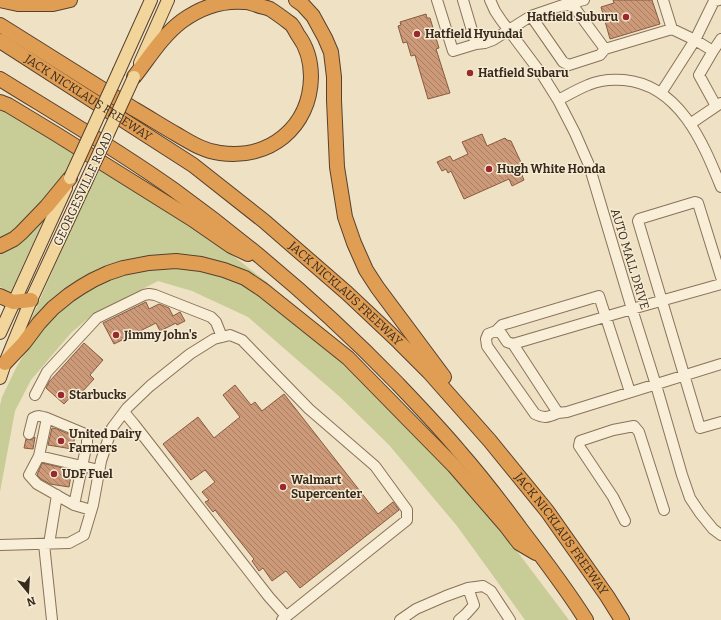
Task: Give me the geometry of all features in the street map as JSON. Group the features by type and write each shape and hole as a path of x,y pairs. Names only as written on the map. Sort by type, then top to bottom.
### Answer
{"highway":[{"path":"0,0 18,4 53,4 70,0"},
{"path":"296,0 313,16 325,38 330,52 334,77 337,167 345,217 354,243 366,270 377,287 488,438"},
{"path":"0,25 142,114 200,148 219,153 239,155 260,150 282,139 291,131 303,112 307,102 310,92 311,70 309,58 302,40 290,24 270,9 245,2 233,1 209,5 181,22 165,36 134,78"},
{"name":"JACK NICKLAUS FREEWAY","path":"0,41 194,165 264,221 347,293 429,372 488,438 547,512 622,620"},
{"path":"0,79 173,189 270,264 335,322 417,404 459,450 541,556 586,620"},
{"path":"0,102 8,105 56,134 192,219 231,246 270,264"},
{"path":"0,246 14,239 21,233 70,178"},
{"path":"5,363 53,308 81,287 108,273 123,268 150,263 176,261 201,264 224,270 245,278 263,290 348,358 454,466 519,543 541,556"},
{"path":"0,296 13,302 31,300"}],"main road":[{"name":"GEORGESVILLE ROAD","path":"0,333 151,0"},
{"name":"GEORGESVILLE ROAD","path":"0,378 31,300 134,78 168,0"}],"street":[{"path":"437,0 453,52 493,40 531,16 566,4 584,0"},
{"path":"463,0 476,44"},
{"name":"AUTO MALL DRIVE","path":"490,0 495,11 543,76 558,100 589,165 690,498 713,529 721,535"},
{"path":"663,0 672,29"},
{"path":"661,93 695,40 716,0"},
{"path":"566,4 574,7 605,49"},
{"path":"531,16 563,62 570,65 600,55 605,49 672,29 713,51"},
{"path":"690,124 719,105 699,75 721,39"},
{"path":"558,100 589,84 614,79 640,83 657,90 671,100 690,124 704,147 721,187"},
{"path":"721,277 698,203 695,202 639,218 638,221 700,428 721,422"},
{"path":"496,331 501,334 507,342 513,344 721,284"},
{"path":"35,395 47,372 97,318 144,295 155,295 211,317 216,322 222,337"},
{"path":"630,392 599,296 502,325 496,331 488,334 486,339 487,346 535,414 541,417 549,417 558,413 567,412 721,364"},
{"path":"0,544 69,543 84,535 91,510 101,461 112,428 124,412 150,386 190,354 214,339 230,335 242,340 309,409 375,466 407,510 407,520 284,618 266,592 124,412"},
{"path":"513,344 558,413"},
{"path":"29,434 33,418 36,416 41,416 83,433 87,437 74,505"},
{"path":"46,418 39,456 29,475 37,484 57,496 74,505 91,510"},
{"path":"625,521 613,496 579,446 580,441 613,430 634,426 639,432 664,510"},
{"path":"39,456 99,470"},
{"path":"52,620 46,544 57,496"},
{"path":"400,620 416,608 468,588 483,586 491,591 510,620"},
{"path":"459,620 474,605 468,588"}],"green space":[{"path":"0,106 76,152 64,176 30,219 0,241"},
{"path":"100,168 203,232 274,288 211,263 111,268 32,325 29,324 88,191"},
{"path":"45,217 11,292 0,287 0,250"},
{"path":"179,265 205,269 256,290 331,350 473,493 569,620 525,620 457,526 389,445 340,397 248,317 192,291 158,281 92,315 71,333 31,380 15,411 0,492 0,405 2,397 17,366 33,340 46,324 81,292 120,274"}],"building":[{"path":"613,0 652,0 660,24 610,39 601,7 614,3"},
{"path":"426,14 427,18 430,18 439,48 436,49 450,93 428,99 415,55 411,56 407,42 403,43 398,26 401,25 400,22"},
{"path":"482,134 487,146 505,138 511,141 525,171 521,173 524,180 512,186 509,179 464,199 451,171 448,173 446,169 442,171 437,162 450,156 453,161 468,154 462,142"},
{"path":"146,302 149,309 159,304 169,308 173,316 180,312 185,321 177,325 176,323 160,331 156,323 114,344 103,323"},
{"path":"84,343 103,360 90,375 94,379 82,392 78,389 64,404 46,388 49,382"},
{"name":"Walmart Supercenter","path":"235,385 251,405 255,402 262,411 284,394 378,514 393,502 399,510 300,588 286,571 272,581 263,568 259,571 252,561 254,559 215,510 213,512 205,502 209,500 202,492 215,482 205,470 191,480 163,444 198,417 214,438 240,417 223,395"},
{"name":"United Dairy Farmers","path":"52,428 75,437 72,449 48,445"},
{"path":"35,437 33,449 24,448 26,439 31,440"},
{"name":"UDF Fuel","path":"42,463 72,470 69,487 50,484 41,479 37,475"}],"place":[{"name":"Hatfield Suburu","path":"626,17"},
{"name":"Hatfield Hyundai","path":"417,34"},
{"name":"Hatfield Subaru","path":"470,73"},
{"name":"Hugh White Honda","path":"489,169"},
{"name":"Jimmy John's","path":"116,335"},
{"name":"Starbucks","path":"61,395"},
{"name":"United Dairy Farmers","path":"61,441"},
{"name":"UDF Fuel","path":"54,474"},
{"name":"Walmart Supercenter","path":"283,487"}]}
